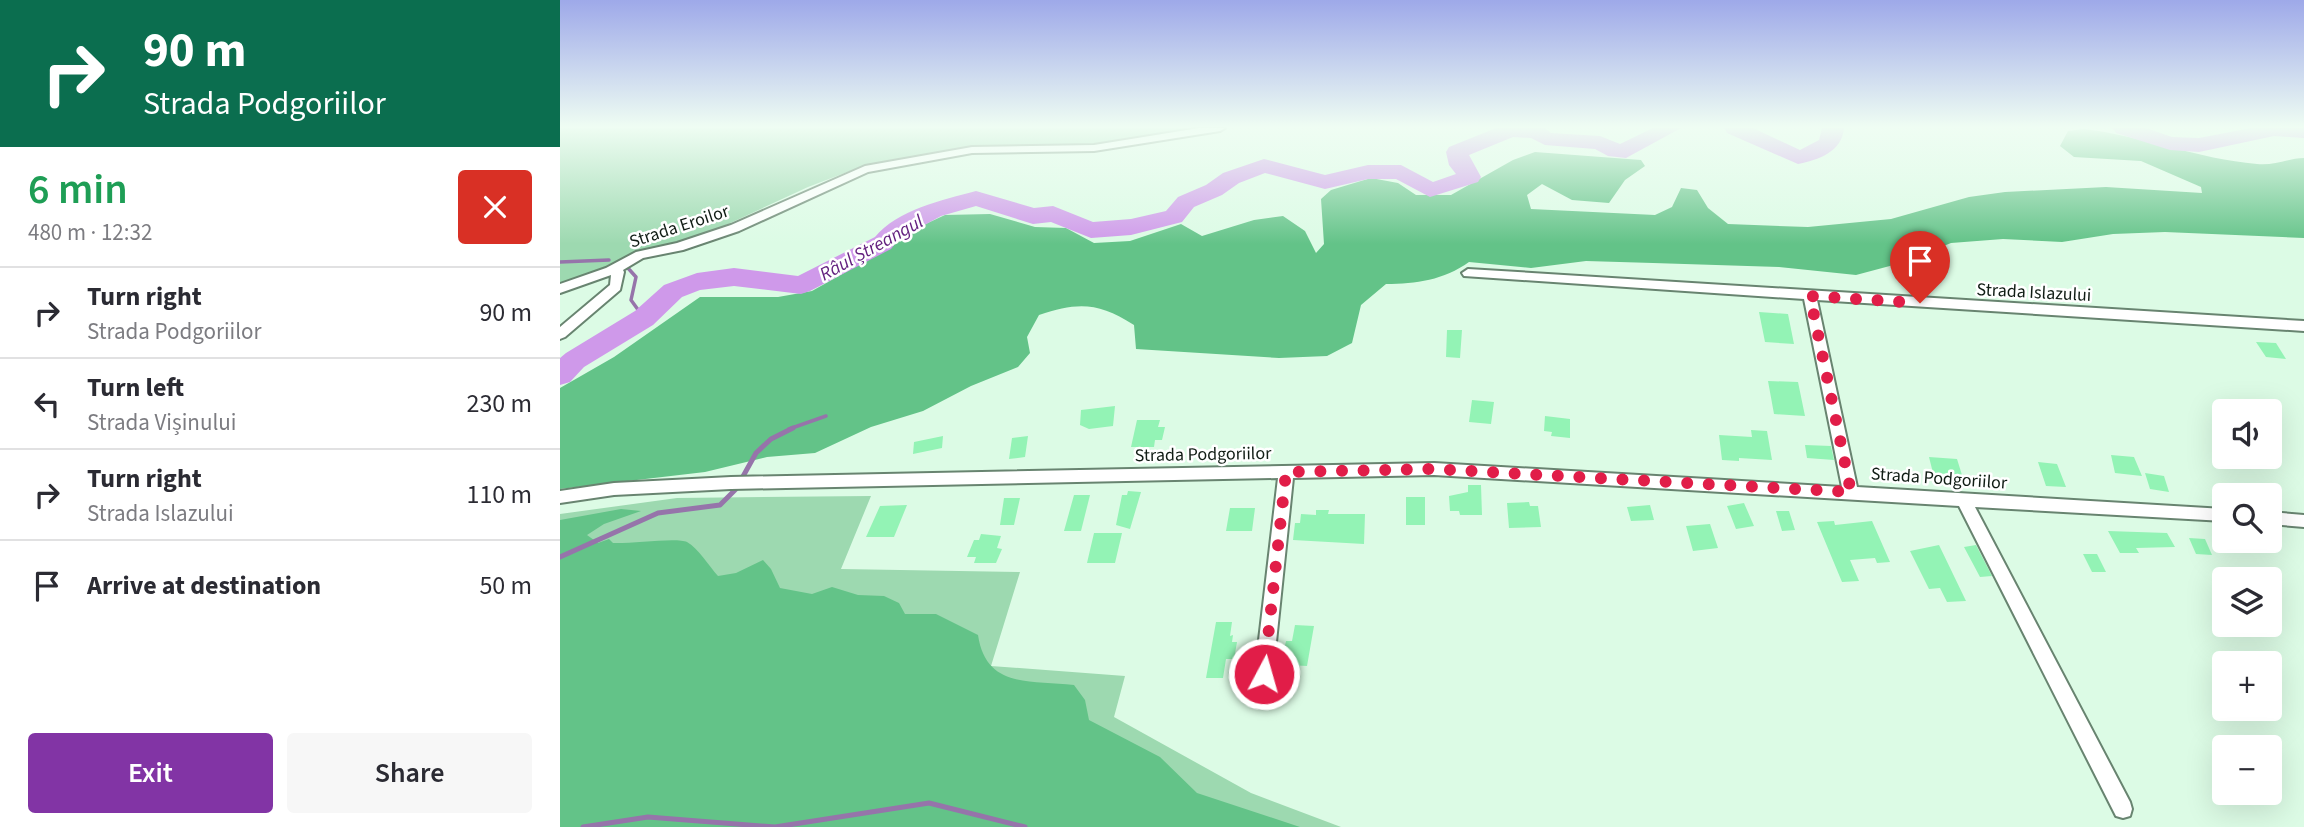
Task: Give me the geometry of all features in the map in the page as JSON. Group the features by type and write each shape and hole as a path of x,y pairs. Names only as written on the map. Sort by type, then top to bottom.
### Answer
{"street":[{"name":"Strada Eroilor","path":"610,271 640,255 679,247 735,228 865,169 878,167"},
{"name":"Strada Eroilor","path":"560,334 616,287 618,272 610,271"},
{"path":"560,289 610,271"},
{"name":"Strada Islazului","path":"1468,274 2304,326"},
{"path":"1810,296 1851,492"},
{"name":"Strada Podgoriilor","path":"560,497 614,489 731,483 1434,469 2212,515"},
{"path":"1261,699 1286,472"},
{"path":"1963,499 2123,809"},
{"path":"2282,519 2304,520"}],"green space":[{"path":"560,167 861,167 808,187 713,231 655,248 560,287"},
{"path":"1501,167 1644,167 1625,180 1609,203 1572,200 1542,184 1527,195 1531,209 1655,215 1672,207 1681,188 1697,190 1708,208 1728,224 1808,227 1891,219 1969,197 2005,192 2106,187 2202,193 2201,187 2154,167 2304,167 2304,238 2165,232 2113,234 2062,242 2003,239 1951,243 1901,263 1856,275 1779,267 1586,261 1531,268 1469,262 1450,273 1429,280 1386,284 1361,305 1352,343 1327,356 1279,358 1136,349 1134,325 1098,308 1077,306 1039,315 1027,337 1030,353 1018,367 971,386 923,411 871,427 815,453 767,457 705,472 560,489 560,388 614,357 700,297 778,297 812,291 880,253 904,234 945,215 990,214 1035,227 1066,228 1094,243 1130,241 1181,224 1202,236 1254,220 1283,216 1305,231 1316,253 1324,244 1321,199 1331,190 1371,178 1398,183 1416,195 1451,195"},
{"path":"871,496 841,569 1020,572 991,666 1125,676 1114,717 1251,793 1341,827 560,827 560,514 677,498"},
{"path":"621,509 641,511 604,524 587,535 598,543 609,539 613,543 664,540 687,542 718,576 736,573 763,560 771,569 780,588 812,594 832,587 858,595 884,596 899,603 905,614 936,614 978,635 990,665 1001,673 1027,681 1074,685 1085,700 1089,720 1160,757 1197,793 1300,827 560,827 560,520"}],"building":[{"path":"1759,312 1788,314 1794,344 1765,342"},
{"path":"1447,330 1462,330 1460,358 1446,357"},
{"path":"2256,342 2276,343 2286,359 2266,357"},
{"path":"1768,381 1798,382 1805,416 1774,414"},
{"path":"1472,400 1494,402 1491,424 1469,422"},
{"path":"1115,406 1113,426 1089,429 1080,425 1081,410"},
{"path":"1545,416 1570,419 1570,438 1551,436 1552,432 1544,431"},
{"path":"1137,420 1160,420 1158,427 1165,427 1162,440 1155,440 1154,447 1131,447"},
{"path":"1751,430 1767,431 1772,460 1722,460 1719,435 1752,437"},
{"path":"943,436 942,448 913,454 914,442"},
{"path":"1028,436 1025,457 1009,459 1012,438"},
{"path":"1805,445 1831,446 1834,460 1807,458"},
{"path":"2111,455 2134,457 2142,476 2115,473"},
{"path":"1929,457 1957,459 1962,475 1933,473"},
{"path":"2038,462 2057,464 2066,487 2046,486"},
{"path":"2145,473 2164,476 2169,492 2150,489"},
{"path":"1468,485 1481,485 1482,515 1460,515 1459,511 1450,511 1449,496 1468,492"},
{"path":"1128,491 1141,492 1130,529 1116,525 1122,495 1127,495"},
{"path":"1074,495 1090,495 1081,531 1064,531"},
{"path":"1406,497 1425,497 1425,525 1406,525"},
{"path":"1004,498 1020,498 1014,525 1000,525"},
{"path":"1529,502 1530,506 1538,506 1541,527 1509,528 1507,503"},
{"path":"1744,503 1754,526 1736,529 1727,506"},
{"path":"907,505 894,537 866,537 880,506"},
{"path":"1650,505 1654,520 1631,521 1627,507"},
{"path":"1230,508 1255,508 1252,531 1226,531"},
{"path":"1316,510 1329,510 1328,514 1365,514 1364,544 1293,540 1295,523 1300,523 1301,514 1316,515"},
{"path":"1776,511 1789,511 1795,530 1782,531"},
{"path":"1834,521 1835,525 1872,521 1890,562 1877,563 1875,558 1850,560 1859,581 1842,582 1817,522"},
{"path":"1710,524 1718,548 1693,551 1686,526"},
{"path":"2108,531 2167,533 2175,547 2136,548 2139,553 2120,553"},
{"path":"1094,533 1122,533 1115,563 1087,563"},
{"path":"981,534 1001,536 997,548 1002,549 996,563 974,563 976,557 967,557 974,540 979,540"},
{"path":"2189,538 2205,539 2212,555 2196,554"},
{"path":"1939,545 1966,601 1947,602 1940,588 1929,589 1910,551"},
{"path":"1976,545 1992,576 1980,577 1964,547"},
{"path":"2083,554 2097,554 2106,572 2092,572"},
{"path":"1216,622 1232,622 1230,636 1233,635 1232,642 1237,642 1234,659 1226,659 1223,678 1206,678"},
{"path":"1295,625 1314,626 1307,666 1289,665 1291,656 1283,655 1286,641 1292,641"}],"waterway":[{"name":"Râul Ștreangul","path":"560,375 575,360 644,318 673,291 697,282 734,277 801,285 883,243 891,233 933,211 976,198 1033,216 1053,214 1091,230 1131,227 1174,217 1186,202 1214,190 1231,178 1262,167"},
{"name":"Râul Ștreangul","path":"1266,167 1325,182 1368,172 1401,172 1430,190 1470,177 1461,167"},
{"path":"560,262 609,260"},
{"path":"627,267 636,277 631,300 644,318"},
{"path":"789,429 826,416"},
{"path":"560,557 658,513 720,505 736,489 756,453 771,439 793,428"},
{"path":"583,827 648,817 775,827 929,803 1025,827"}],"route":[{"path":"1264,674 1286,472 1434,469 1851,492 1810,296 1920,303"}]}
